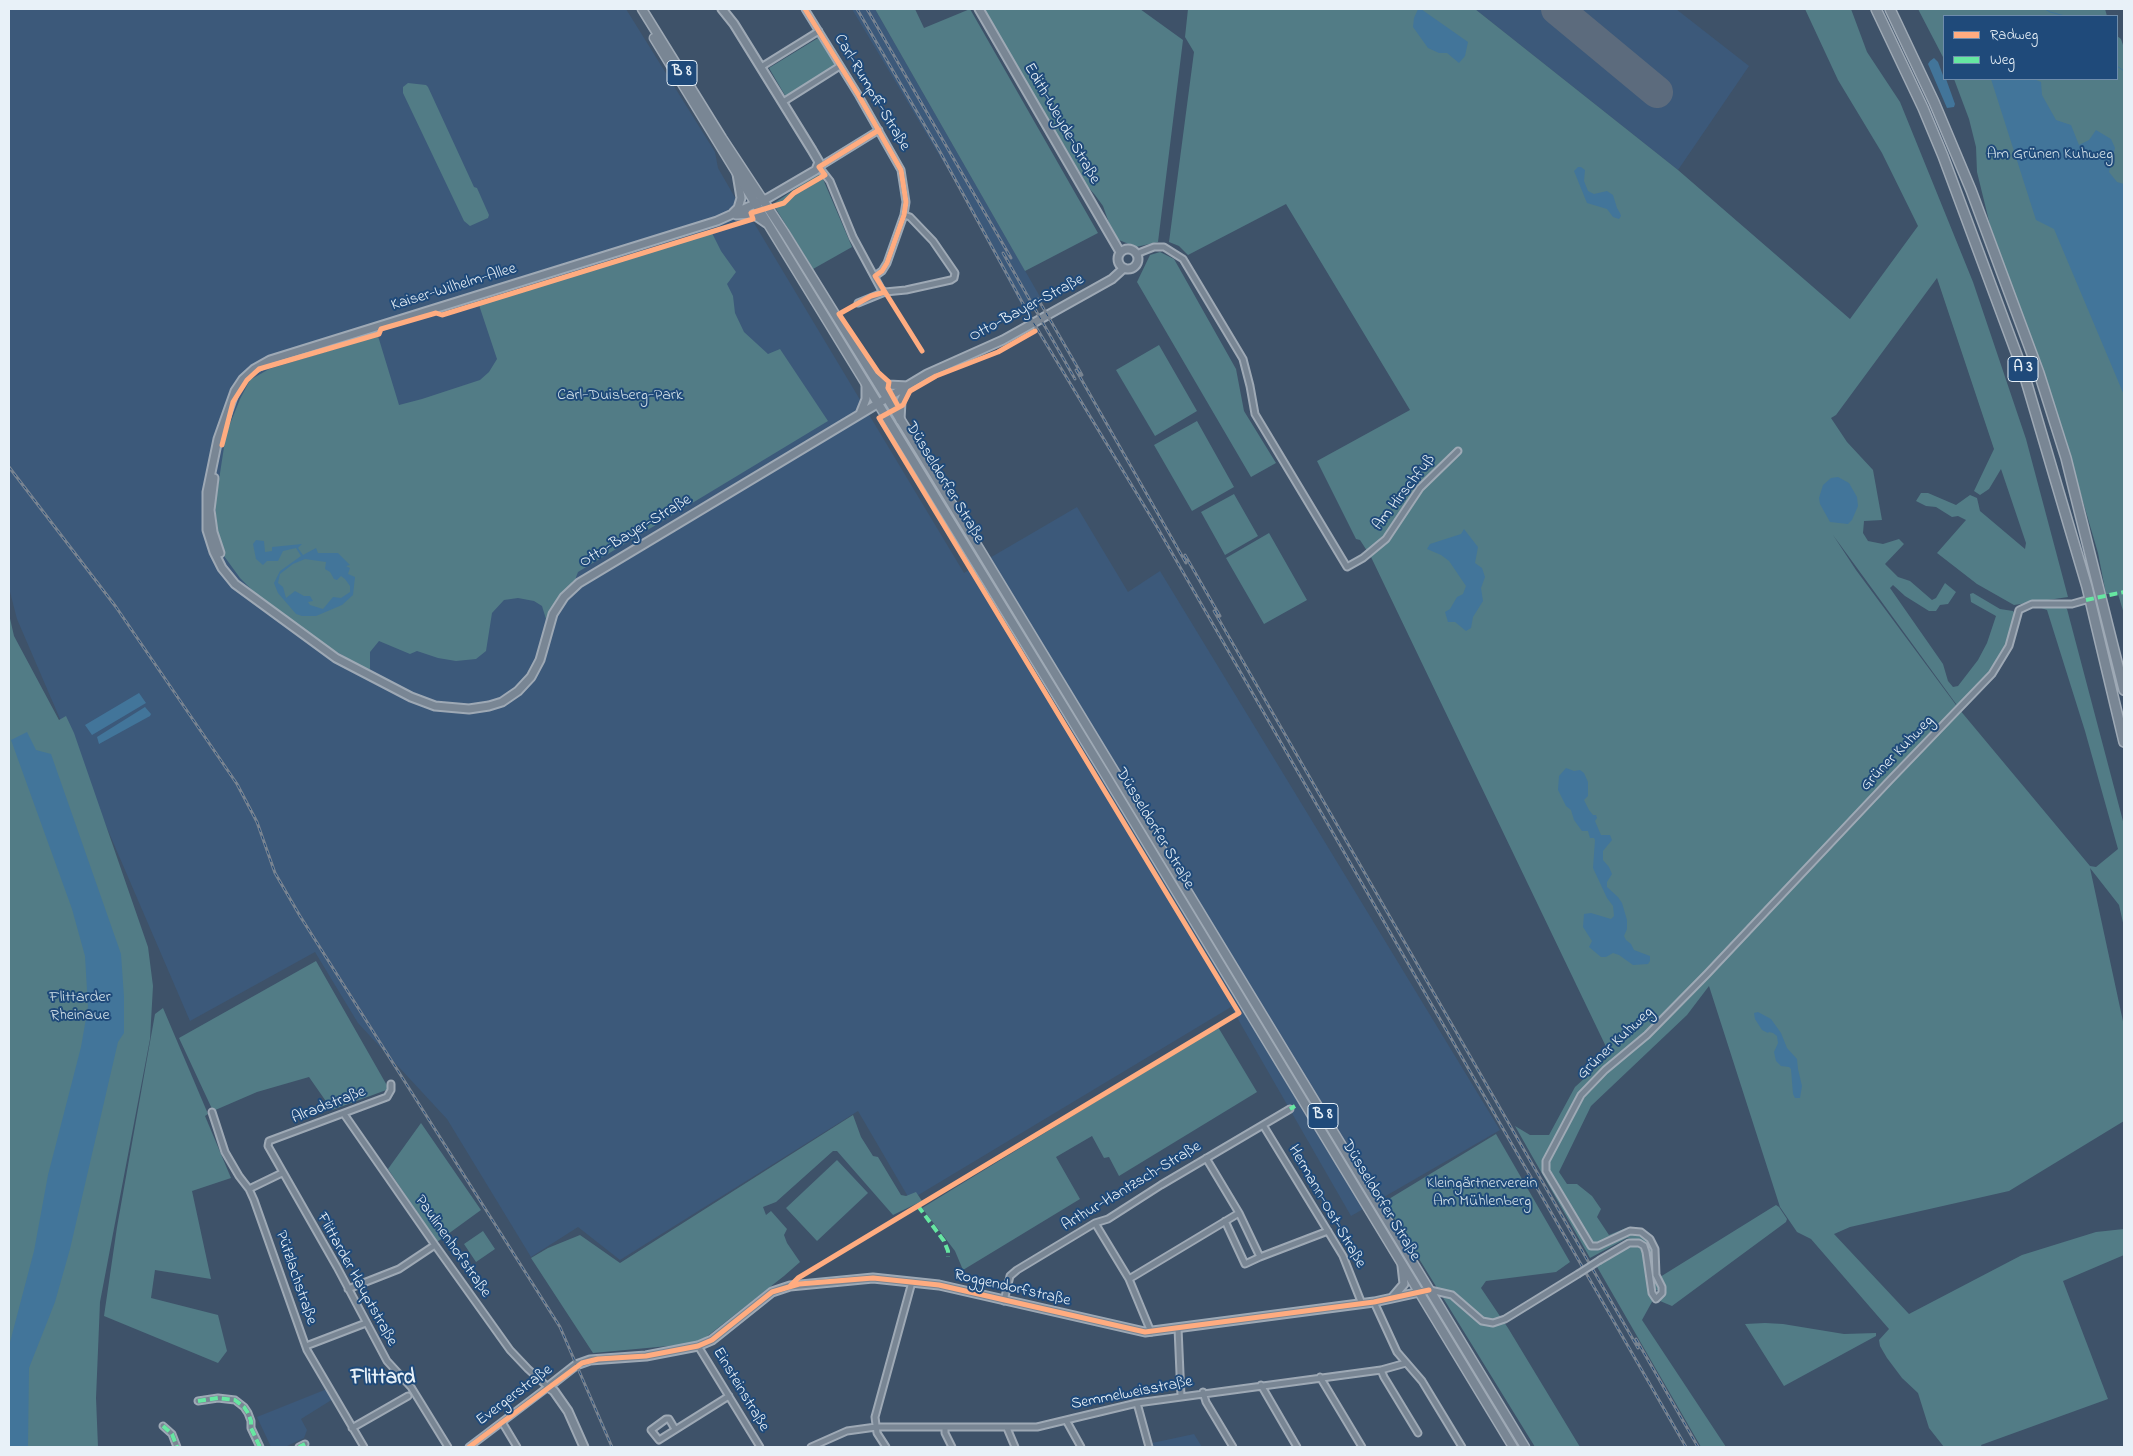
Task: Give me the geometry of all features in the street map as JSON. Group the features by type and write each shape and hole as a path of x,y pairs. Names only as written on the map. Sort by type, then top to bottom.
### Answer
{"highway":[{"name":"A 3","path":"1876,9 1944,156 2024,374 2087,587 2124,742"},
{"name":"A 3","path":"1890,9 1934,102 1967,182 2039,373 2066,458 2124,690"}],"main road":[{"name":"B 8","path":"636,9 737,174 760,202"},
{"name":"B 8","path":"642,9 760,202 770,227"},
{"name":"Düsseldorfer Straße","path":"760,202 874,377 1525,1447"},
{"name":"Düsseldorfer Straße","path":"770,227 1513,1447"},
{"path":"1028,650 1037,646"},
{"path":"1161,867 1169,862"}],"street":[{"path":"722,9 734,24 783,102 819,162 819,167 830,181 853,237 885,292"},
{"name":"Carl-Rumpff-Straße","path":"806,9 901,170 906,202 904,215 887,263 882,271 875,276"},
{"name":"Edith-Weyde-Straße","path":"979,9 1120,252"},
{"path":"761,67 819,31"},
{"path":"783,102 840,66"},
{"path":"819,167 879,130"},
{"name":"Kaiser-Wilhelm-Allee","path":"218,560 207,530 207,492 218,439 234,393 243,379 254,369 270,360 731,216 760,202 819,167"},
{"path":"731,216 738,208 741,198 737,174"},
{"path":"731,216 753,214 770,227"},
{"path":"858,303 885,292 906,290 954,278 955,273 933,241 910,217 904,215"},
{"name":"Am Hirschfuß","path":"1136,254 1149,248 1164,247 1183,259 1243,359 1255,414 1347,567 1363,558 1386,539 1420,488 1458,451"},
{"path":"1127,249 1136,254 1137,260 1135,265 1124,268 1119,263 1120,252 1127,249"},
{"name":"Otto-Bayer-Straße","path":"218,560 235,584 247,594 336,658 411,697 435,706 469,709 489,706 513,695 531,677 540,660 552,614 574,587 740,485 908,386 943,366 1004,340 1112,278 1124,268"},
{"path":"874,377 888,385 908,386 901,401 900,420"},
{"path":"860,415 866,399 865,381"},
{"name":"Kaiser-Wilhelm-Allee","path":"213,465 214,478 210,510 213,532 222,560 247,594"},
{"name":"Grüner Kuhweg","path":"1429,1290 1452,1295 1482,1320 1493,1323 1505,1319 1629,1243 1639,1243 1644,1246 1646,1252 1652,1293 1656,1299 1662,1293 1662,1287 1656,1275 1655,1249 1650,1238 1641,1232 1630,1231 1598,1246 1590,1246 1546,1171 1546,1161 1581,1095 1605,1070 1647,1035 1707,974 1992,674 2009,646 2019,610 2032,604 2072,604 2086,600"},
{"name":"Alradstraße","path":"268,1144 269,1141 387,1097 391,1090 391,1084"},
{"name":"Arthur-Hantzsch-Straße","path":"1004,1301 1010,1276 1017,1270 1096,1223 1108,1219 1206,1158 1290,1109"},
{"name":"Pützlachstraße","path":"212,1112 225,1152 249,1189 306,1346 364,1447"},
{"name":"Paulinenhofstraße","path":"344,1114 510,1350 548,1386"},
{"name":"Hermann-Ost-Straße","path":"1263,1125 1348,1266 1362,1304"},
{"name":"Flittarder Hauptstraße","path":"268,1144 282,1173 387,1361 411,1386 448,1447"},
{"path":"1206,1158 1239,1213 1260,1258"},
{"path":"249,1189 282,1173"},
{"path":"1129,1279 1239,1213"},
{"path":"1226,1221 1245,1264 1328,1231"},
{"path":"1096,1223 1129,1279 1152,1332"},
{"path":"348,1289 399,1269 435,1245"},
{"path":"1392,1298 1404,1284 1402,1265"},
{"name":"Roggendorfstraße","path":"576,1366 590,1360 646,1356 698,1346 712,1340 761,1300 780,1288 799,1284 864,1278 939,1285 1129,1330 1152,1332 1362,1304 1429,1290"},
{"path":"886,1447 876,1427 875,1417 912,1282"},
{"path":"1374,1302 1397,1352 1422,1381 1462,1447"},
{"path":"306,1346 366,1323"},
{"path":"1178,1328 1181,1396"},
{"name":"Einsteinstraße","path":"698,1346 760,1447"},
{"name":"Semmelweisstraße","path":"811,1447 847,1432 876,1427 1038,1427 1137,1402 1381,1370 1406,1363"},
{"name":"Evergerstraße","path":"469,1447 576,1366"},
{"path":"1381,1370 1418,1433"},
{"path":"1320,1378 1362,1447"},
{"path":"1261,1385 1297,1447"},
{"path":"548,1386 558,1396 568,1411 584,1447"},
{"path":"1203,1392 1206,1402 1233,1447"},
{"path":"352,1428 408,1396"},
{"path":"675,1429 669,1419 666,1419 651,1430 659,1440 729,1396"},
{"path":"198,1401 218,1398 235,1400 248,1413 251,1428 260,1447"},
{"path":"1137,1402 1149,1447"},
{"path":"1066,1420 1081,1447"},
{"path":"502,1422 517,1447"},
{"path":"164,1426 172,1434 177,1447"},
{"path":"945,1428 945,1433 952,1447"},
{"path":"1007,1428 1015,1447"},
{"path":"299,1447 305,1444"}],"shaded area":[{"path":"9,9 626,9 715,152 718,168 737,201 733,208 754,223 964,573 1077,507 1128,592 1160,571 1500,1130 1351,1216 1231,1007 910,1200 858,1111 620,1260 578,1227 531,1257 447,1119 358,1023 315,952 190,1021 17,619 9,588"},
{"path":"852,9 875,9 1043,302 1025,312 957,185"},
{"path":"1418,9 1421,9 1468,42 1465,56 1459,63 1447,53 1439,53 1428,48 1413,27"},
{"path":"1475,9 1676,9 1749,66 1678,170"},
{"path":"1934,58 1938,62 1943,80 1946,80 1955,104 1954,107 1947,108 1928,64"},
{"path":"1991,80 2036,80 2041,82 2042,95 2056,120 2071,125 2079,145 2089,140 2096,130 2111,139 2115,148 2109,172 2117,182 2124,184 2124,395 2054,229 2036,220"},
{"path":"1578,167 1585,170 1584,181 1588,191 1594,194 1607,191 1613,195 1621,216 1619,219 1613,217 1607,209 1587,203 1574,171"},
{"path":"1838,477 1849,483 1857,497 1858,506 1852,520 1848,524 1830,522 1820,504 1819,498 1823,485 1831,478"},
{"path":"1464,529 1478,547 1475,563 1482,568 1485,577 1481,588 1483,601 1473,617 1471,628 1466,631 1455,622 1448,622 1445,612 1450,609 1457,597 1463,594 1466,586 1449,561 1427,549 1430,544 1461,534"},
{"path":"256,540 264,541 265,552 272,551 272,547 302,544 298,548 303,555 316,548 318,553 338,553 350,565 346,566 350,568 348,574 355,577 353,595 342,605 316,616 296,614 278,593 274,583 280,571 301,556 296,548 283,551 278,561 267,561 263,565 256,559 253,544","holes":["305,559 326,562 325,569 330,572 334,579 337,580 341,576 345,579 350,586 350,592 341,598 333,597 323,609 310,605 308,602 313,601 310,596 304,596 295,591 286,598 283,587 278,583 280,574 293,564"]},
{"path":"139,693 146,703 92,735 85,725"},
{"path":"145,707 151,714 150,716 99,744 97,737"},
{"path":"27,732 36,750 51,754 121,954 124,1033 118,1042 70,1249 55,1302 29,1368 28,1447 9,1447 9,1346 34,1251 48,1175 81,1047 88,1007 85,956 72,909 11,740"},
{"path":"1566,768 1574,771 1580,770 1584,773 1588,782 1588,796 1584,800 1593,815 1596,815 1595,821 1601,835 1610,835 1612,840 1603,851 1603,860 1612,874 1607,882 1607,887 1622,903 1627,920 1627,929 1624,936 1626,940 1634,950 1650,956 1648,964 1633,965 1613,953 1606,957 1601,957 1589,947 1592,941 1583,927 1584,914 1591,913 1611,919 1614,916 1613,906 1607,898 1593,868 1595,840 1590,838 1588,831 1582,831 1558,790 1559,776"},
{"path":"1758,1012 1771,1019 1781,1033 1787,1048 1797,1059 1802,1086 1800,1098 1795,1098 1793,1094 1791,1069 1781,1066 1776,1061 1774,1052 1778,1043 1777,1036 1762,1030 1755,1019 1754,1013"},
{"path":"327,1389 333,1399 301,1419 307,1430 304,1438 285,1447 271,1447 257,1417"},
{"path":"1194,1434 1202,1447 1153,1447 1152,1443"}],"green space":[{"path":"875,9 915,9 924,28 970,9 1098,233 1025,271"},
{"path":"984,9 1140,9 1183,40 1158,242 1136,247 1119,240 1109,223 1103,206 1089,188"},
{"path":"1188,9 1475,9 1678,170 1850,319 1918,226 1882,153 1838,80 1805,9 1851,9 1867,52 1900,102 1973,282 2026,439 2068,597 2014,605 1977,584 1937,553 1966,520 1958,516 1952,517 1936,507 1926,506 1916,501 1921,493 1928,493 1956,505 1970,495 1977,498 1980,511 2025,549 2026,543 2001,469 1989,489 1980,495 1974,491 1994,449 1937,278 1836,415 1831,418 1847,442 1873,470 1882,520 1864,521 1863,533 1868,541 1883,544 1899,539 1904,544 1885,564 1898,577 1910,581 1932,600 1936,598 1945,583 1956,592 1948,604 1940,605 1936,611 1929,611 1905,596 1893,585 1890,588 1943,664 1948,681 1953,687 1958,686 1978,660 1987,643 1996,616 1971,602 1970,594 1973,593 2000,609 2013,611 2016,615 2011,639 1991,674 1959,708 1833,535 1856,570 1959,709 2090,866 2096,867 2118,849 2085,731 2047,610 2035,606 2062,604 2067,609 2124,825 2124,927 2119,905 2090,868 2124,1026 2124,1121 2009,1191 1850,1227 1834,1234 1909,1314 2022,1255 2096,1232 2124,1229 2124,1255 2063,1281 2108,1399 1981,1445 1982,1447 1944,1447 1929,1428 1918,1393 1902,1378 1880,1346 1879,1340 1889,1329 1811,1239 1797,1232 1780,1207 1709,986 1687,1015 1591,1106 1559,1172 1567,1184 1577,1184 1592,1196 1601,1209 1597,1217 1609,1235 1626,1228 1642,1234 1653,1245 1661,1290 1656,1290 1650,1252 1642,1241 1627,1238 1590,1258 1515,1126 1530,1135 1549,1135 1575,1087 1610,1055 1371,557 1360,540 1356,539 1317,461 1410,410 1286,204 1188,255 1179,246 1169,242 1194,52 1185,37"},
{"path":"1918,9 2105,9 2107,15 1943,15 1943,57"},
{"name":"Am Grünen Kuhweg","path":"2118,37 2121,39 2124,48 2124,614 2118,594 2106,594 2098,553 2056,409 1990,225 1977,172 1976,147 1969,119 1954,80 2118,80"},
{"path":"818,38 836,66 786,97 769,68"},
{"path":"408,83 426,85 428,87 474,187 477,188 489,215 488,218 470,226 464,221 403,93 403,87"},
{"path":"820,172 852,247 813,269 773,204"},
{"name":"Carl-Duisberg-Park","path":"712,233 721,251 736,272 727,284 733,296 735,313 744,332 768,354 780,349 828,421 578,572 575,580 555,602 546,619 542,606 534,601 518,598 504,600 492,613 486,651 476,659 456,661 438,658 417,651 410,654 379,641 370,652 370,669 366,669 325,645 259,597 240,578 224,556 218,535 215,506 226,434 250,380 269,369 378,336 399,405 422,399 480,380 489,372 497,359 479,305"},
{"path":"1160,252 1174,259 1236,369 1244,411 1276,463 1251,477 1137,282 1150,255"},
{"path":"1159,345 1197,411 1155,436 1116,370"},
{"path":"1197,421 1234,487 1192,511 1154,445"},
{"path":"1234,494 1258,536 1225,555 1201,512"},
{"path":"1269,533 1307,600 1264,624 1226,558"},
{"name":"Flittarder Rheinaue","path":"9,614 14,636 59,720 66,716 74,733 148,947 153,986 150,1039 100,1302 96,1398 98,1447 9,1447"},
{"path":"316,961 389,1089 332,1110 309,1077 257,1092 213,1111 179,1038"},
{"path":"163,1008 208,1114 205,1116 231,1178 192,1191 211,1279 155,1270 151,1298 218,1315 227,1351 218,1363 104,1316 117,1227 155,1014"},
{"path":"1218,1027 1257,1092 1119,1176 1109,1157 1104,1158 1092,1136 1056,1157 1080,1199 963,1270 955,1251 922,1208"},
{"path":"853,1115 861,1137 873,1156 878,1157 901,1195 906,1196 916,1192 922,1201 893,1215 837,1151 833,1151 776,1202 763,1207 766,1215 771,1211 787,1229 784,1235 787,1243 800,1262 784,1276 705,1338 690,1344 593,1353 531,1258 548,1248 580,1235 620,1263"},
{"path":"421,1123 481,1210 437,1242 388,1169"},
{"name":"Kleingärtnerverein Am Mühlenberg","path":"1496,1134 1570,1262 1556,1272 1486,1281 1481,1288 1508,1328 1580,1447 1535,1447 1384,1202"},
{"path":"837,1160 868,1193 817,1241 786,1208"},
{"path":"1776,1205 1787,1219 1786,1222 1672,1306 1660,1301 1659,1299 1665,1290 1660,1277"},
{"path":"483,1231 495,1249 476,1262 464,1244"},
{"path":"1635,1243 1644,1253 1649,1291 1653,1300 1642,1320 1726,1447 1701,1447 1596,1265 1623,1247"},
{"path":"1765,1323 1844,1334 1876,1333 1876,1336 1784,1386 1745,1324"}],"waterway":[{"path":"2045,9 2061,15"},
{"path":"2118,67 2124,71"}],"runway":[{"path":"1557,9 1657,92"}],"railway":[{"path":"857,9 939,150 1033,322 1157,527 1686,1447"},
{"path":"867,9 1011,258"},
{"path":"1003,253 1075,379"},
{"path":"1038,299 1082,375"},
{"path":"1076,370 1186,563"},
{"path":"9,467 116,607 237,784 257,822 275,873 300,916 560,1327 612,1447"},
{"path":"1185,555 1220,616"},
{"path":"1214,611 1638,1348"},
{"path":"1636,1339 1698,1447"}],"marked path":[{"path":"2086,600 2124,592"},
{"path":"1290,1109 1295,1106"},
{"path":"918,1206 944,1241 948,1257"},
{"path":"198,1401 218,1398 235,1400 248,1413 251,1428 260,1447"},
{"path":"163,1426 172,1434 177,1447"},
{"path":"299,1447 305,1444"}],"cycle path":[{"path":"805,9 859,96 901,170 906,202 904,215 887,263 882,271 875,276 922,351"},
{"path":"222,445 233,402 247,380 259,369 379,334 381,329 436,313 442,315 753,219 751,213 784,203 794,193 825,175 819,167 879,130"},
{"path":"885,292 871,296 839,314 878,372 889,382 888,388 898,406"},
{"path":"790,1286 798,1278 1239,1013 879,418 903,405 910,391 936,376 998,352 1035,331"},
{"path":"469,1447 582,1363 598,1359 646,1356 698,1346 712,1340 772,1292 799,1284 873,1278 939,1285 1145,1332 1374,1302 1429,1290"}],"district":[{"name":"Flittard","path":"383,1380"}]}
